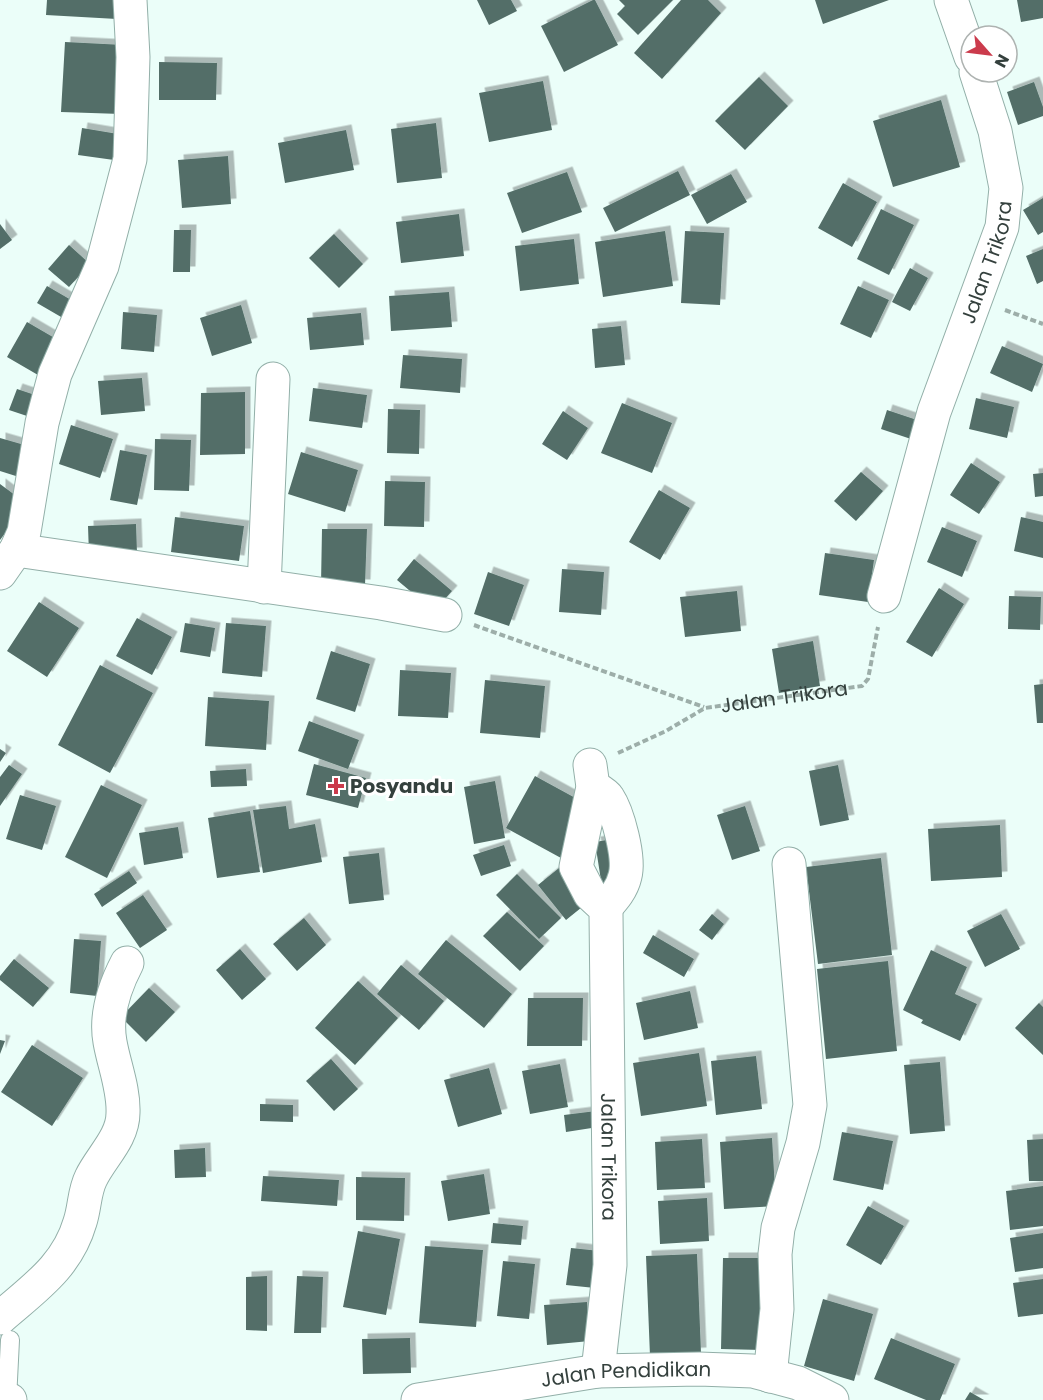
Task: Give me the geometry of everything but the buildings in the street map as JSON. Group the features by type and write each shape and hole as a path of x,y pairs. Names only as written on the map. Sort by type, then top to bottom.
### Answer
{"street":[{"path":"130,0 133,57 130,159 102,266 55,374 42,423 29,510 8,561 264,587 445,615"},
{"path":"951,0 959,24"},
{"name":"Jalan Trikora","path":"884,596 934,412 1002,227 1006,188 995,131 980,84"},
{"path":"264,587 273,379"},
{"path":"591,776 607,795 613,807 621,831 625,864 626,874 618,894 605,908 590,894 576,867 591,776"},
{"path":"770,1376 777,1309 775,1254 778,1228 803,1143 810,1105 789,864"},
{"name":"Jalan Trikora","path":"598,1371 610,1265 605,908"},
{"path":"5,1329 54,1271 70,1248 81,1221 84,1197 92,1178 117,1135 124,1114 109,1039 111,1007 117,982 127,963"},
{"name":"Jalan Pendidikan","path":"418,1400 598,1371 699,1369 753,1371 798,1383 832,1400"},
{"path":"0,1399 9,1400"}],"lane":[{"path":"5,1329 9,1400"}],"path":[{"path":"976,300 1043,324"},
{"name":"Jalan Trikora","path":"591,776 705,708 862,686 868,679 884,596"},
{"path":"445,615 705,708"}],"place":[{"name":"Posyandu","path":"336,786"}]}
